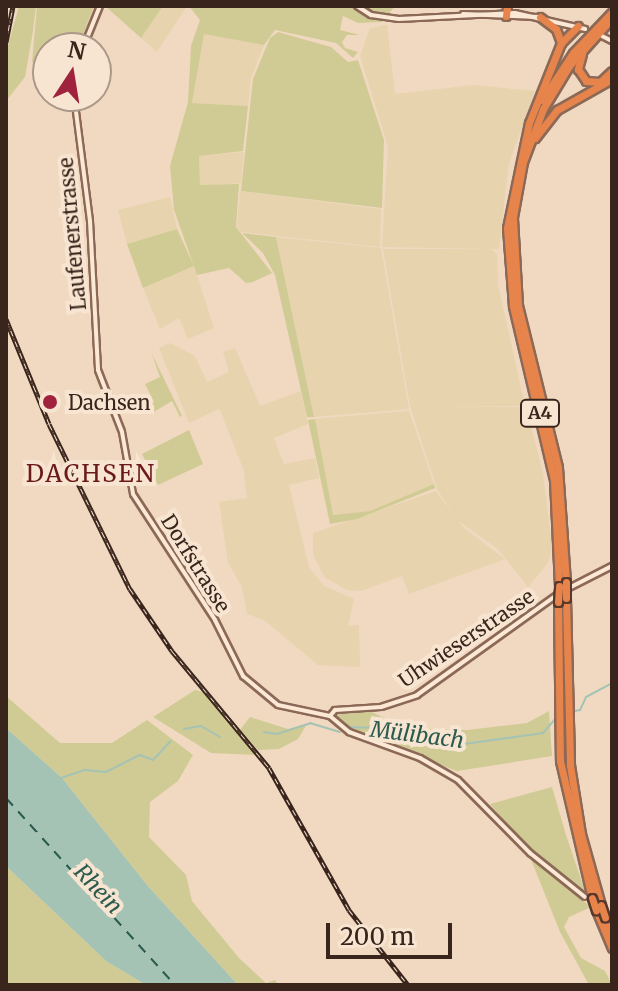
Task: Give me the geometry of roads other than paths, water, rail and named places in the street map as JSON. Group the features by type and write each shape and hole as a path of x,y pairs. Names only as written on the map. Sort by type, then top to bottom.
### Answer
{"highway":[{"name":"A4","path":"565,585 552,468 507,261 509,206 520,152 553,80 612,12"},
{"path":"540,17 556,29 561,43"},
{"name":"A4","path":"612,18 591,39 546,103 520,173 512,223 513,272 557,456 565,585 556,680 571,826 588,898 609,917 612,933"},
{"path":"520,152 561,43 582,28"},
{"name":"A4","path":"591,39 581,54 578,69 587,82 600,82 612,71"},
{"path":"520,173 546,120 612,79"},
{"name":"A4","path":"562,600 564,748 598,907 612,948"}],"street":[{"path":"357,6 383,18 507,11 582,28"},
{"path":"89,32 99,7"},
{"path":"602,36 612,41"},
{"name":"Laufenerstrasse","path":"76,112 90,221 98,370"},
{"name":"Dorfstrasse","path":"98,370 121,429 133,494 215,620 236,666 278,705 330,716"},
{"name":"Uhwieserstrasse","path":"330,716 335,710 381,707 417,695 565,585 612,566"},
{"path":"330,716 349,732 420,758 458,780 530,853 588,898"}],"water":[{"name":"Rhein","path":"6,728 62,778 147,885 238,985 146,985 106,961 6,866"}],"waterway":[{"name":"Mülibach","path":"562,714 580,710 586,697 612,683"},
{"name":"Mülibach","path":"346,727 383,728 403,736 422,733 464,744 543,733 557,717"},
{"name":"Mülibach","path":"264,732 277,734 310,723 340,732"},
{"name":"Mülibach","path":"184,729 201,726 220,737"},
{"name":"Mülibach","path":"61,778 84,770 106,772 140,755 153,760 171,741"}],"railway":[{"path":"6,42 13,6"},
{"path":"6,319 49,424 130,589 172,651 269,768 349,910 408,985"}],"place":[{"name":"Dachsen","path":"50,402"}],"district":[{"name":"DACHSEN","path":"91,474"}]}
